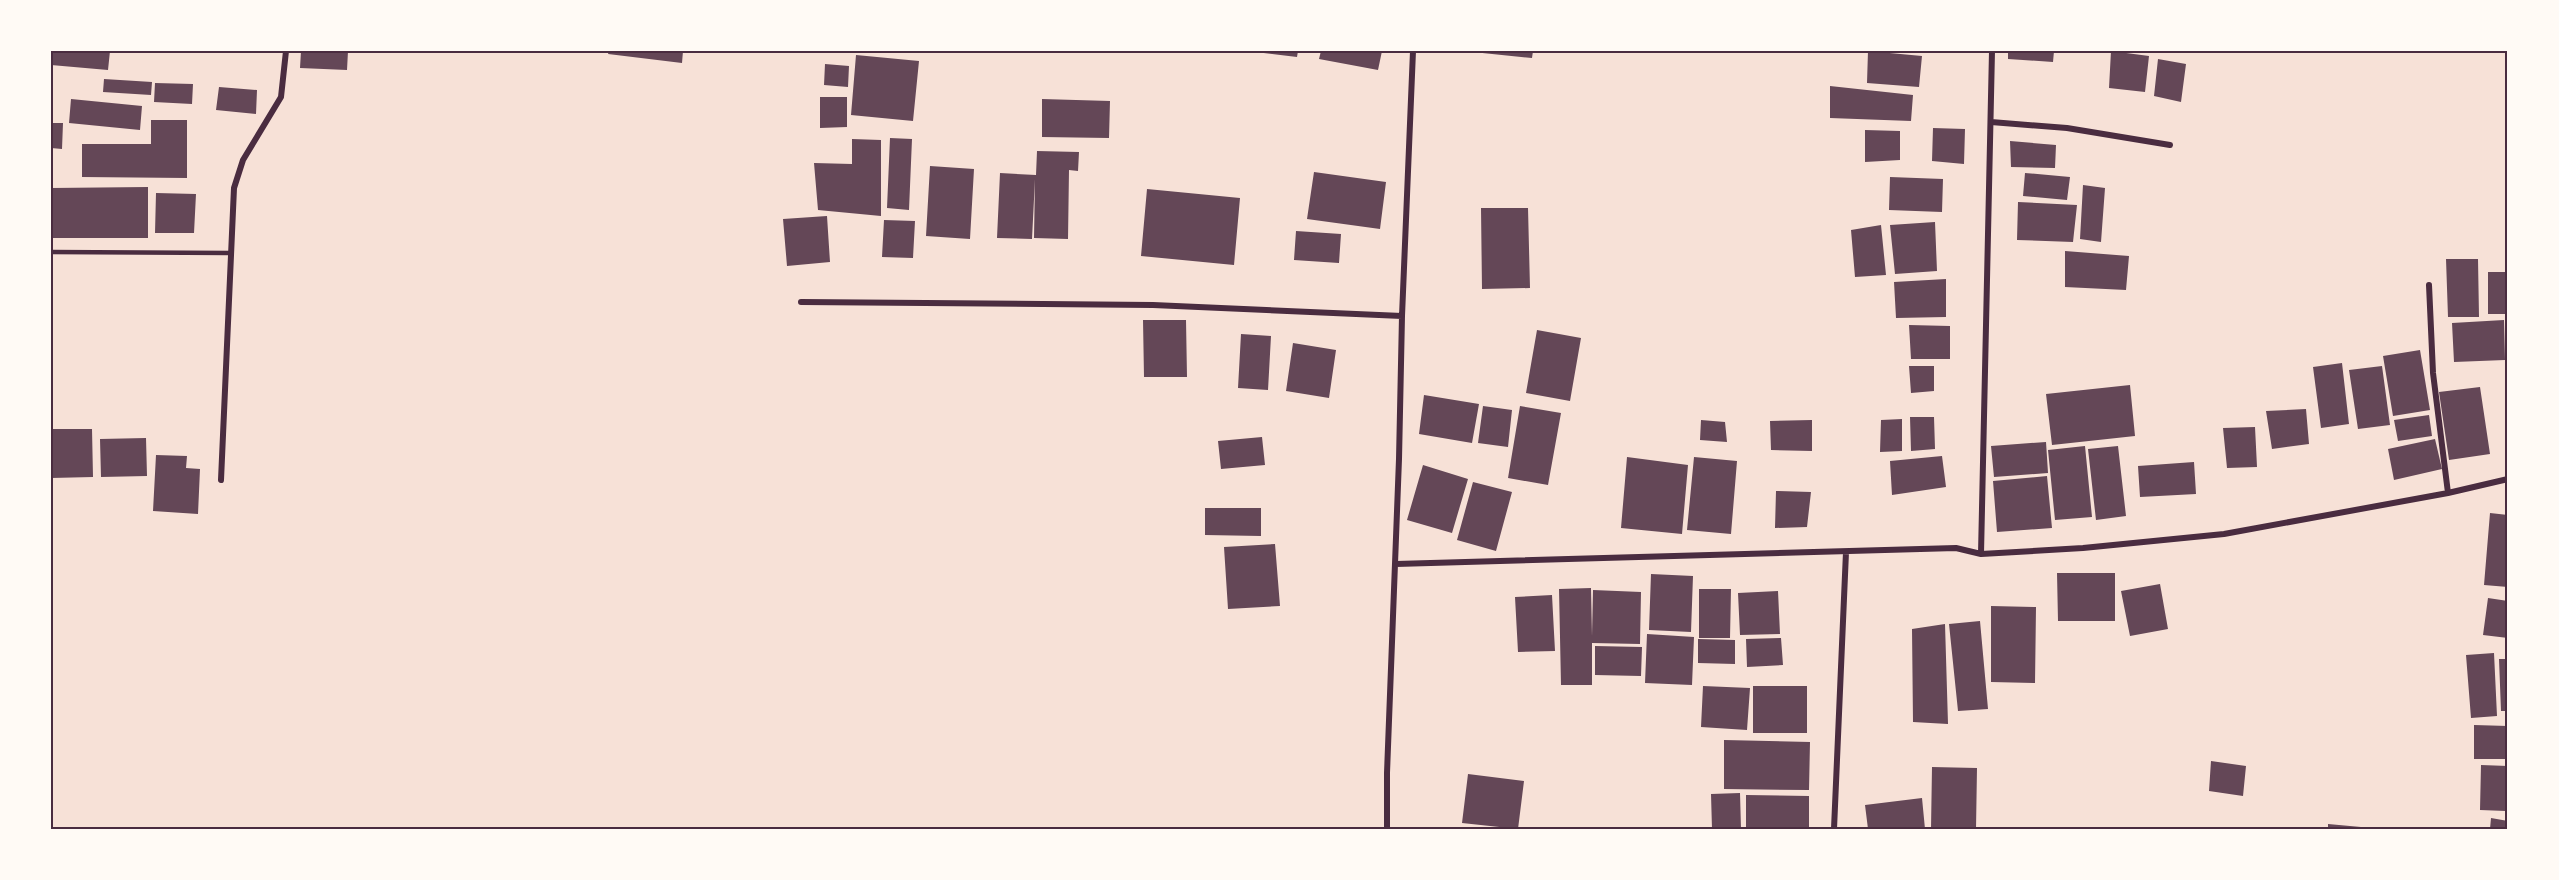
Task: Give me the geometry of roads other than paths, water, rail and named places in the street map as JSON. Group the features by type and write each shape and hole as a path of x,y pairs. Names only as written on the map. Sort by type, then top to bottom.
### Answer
{"street":[{"path":"221,480 234,188 243,160 281,97 286,51"},
{"path":"1387,829 1402,316 1413,51"},
{"path":"1981,554 1992,51"},
{"path":"1991,122 2067,128 2170,145"},
{"path":"2429,285 2433,373 2448,493"},
{"path":"801,302 1153,305 1402,316"},
{"path":"1396,564 1956,548 1981,554 2083,548 2224,534 2448,493 2508,479"},
{"path":"1834,829 1846,552"}],"lane":[{"path":"51,252 230,253"}]}
